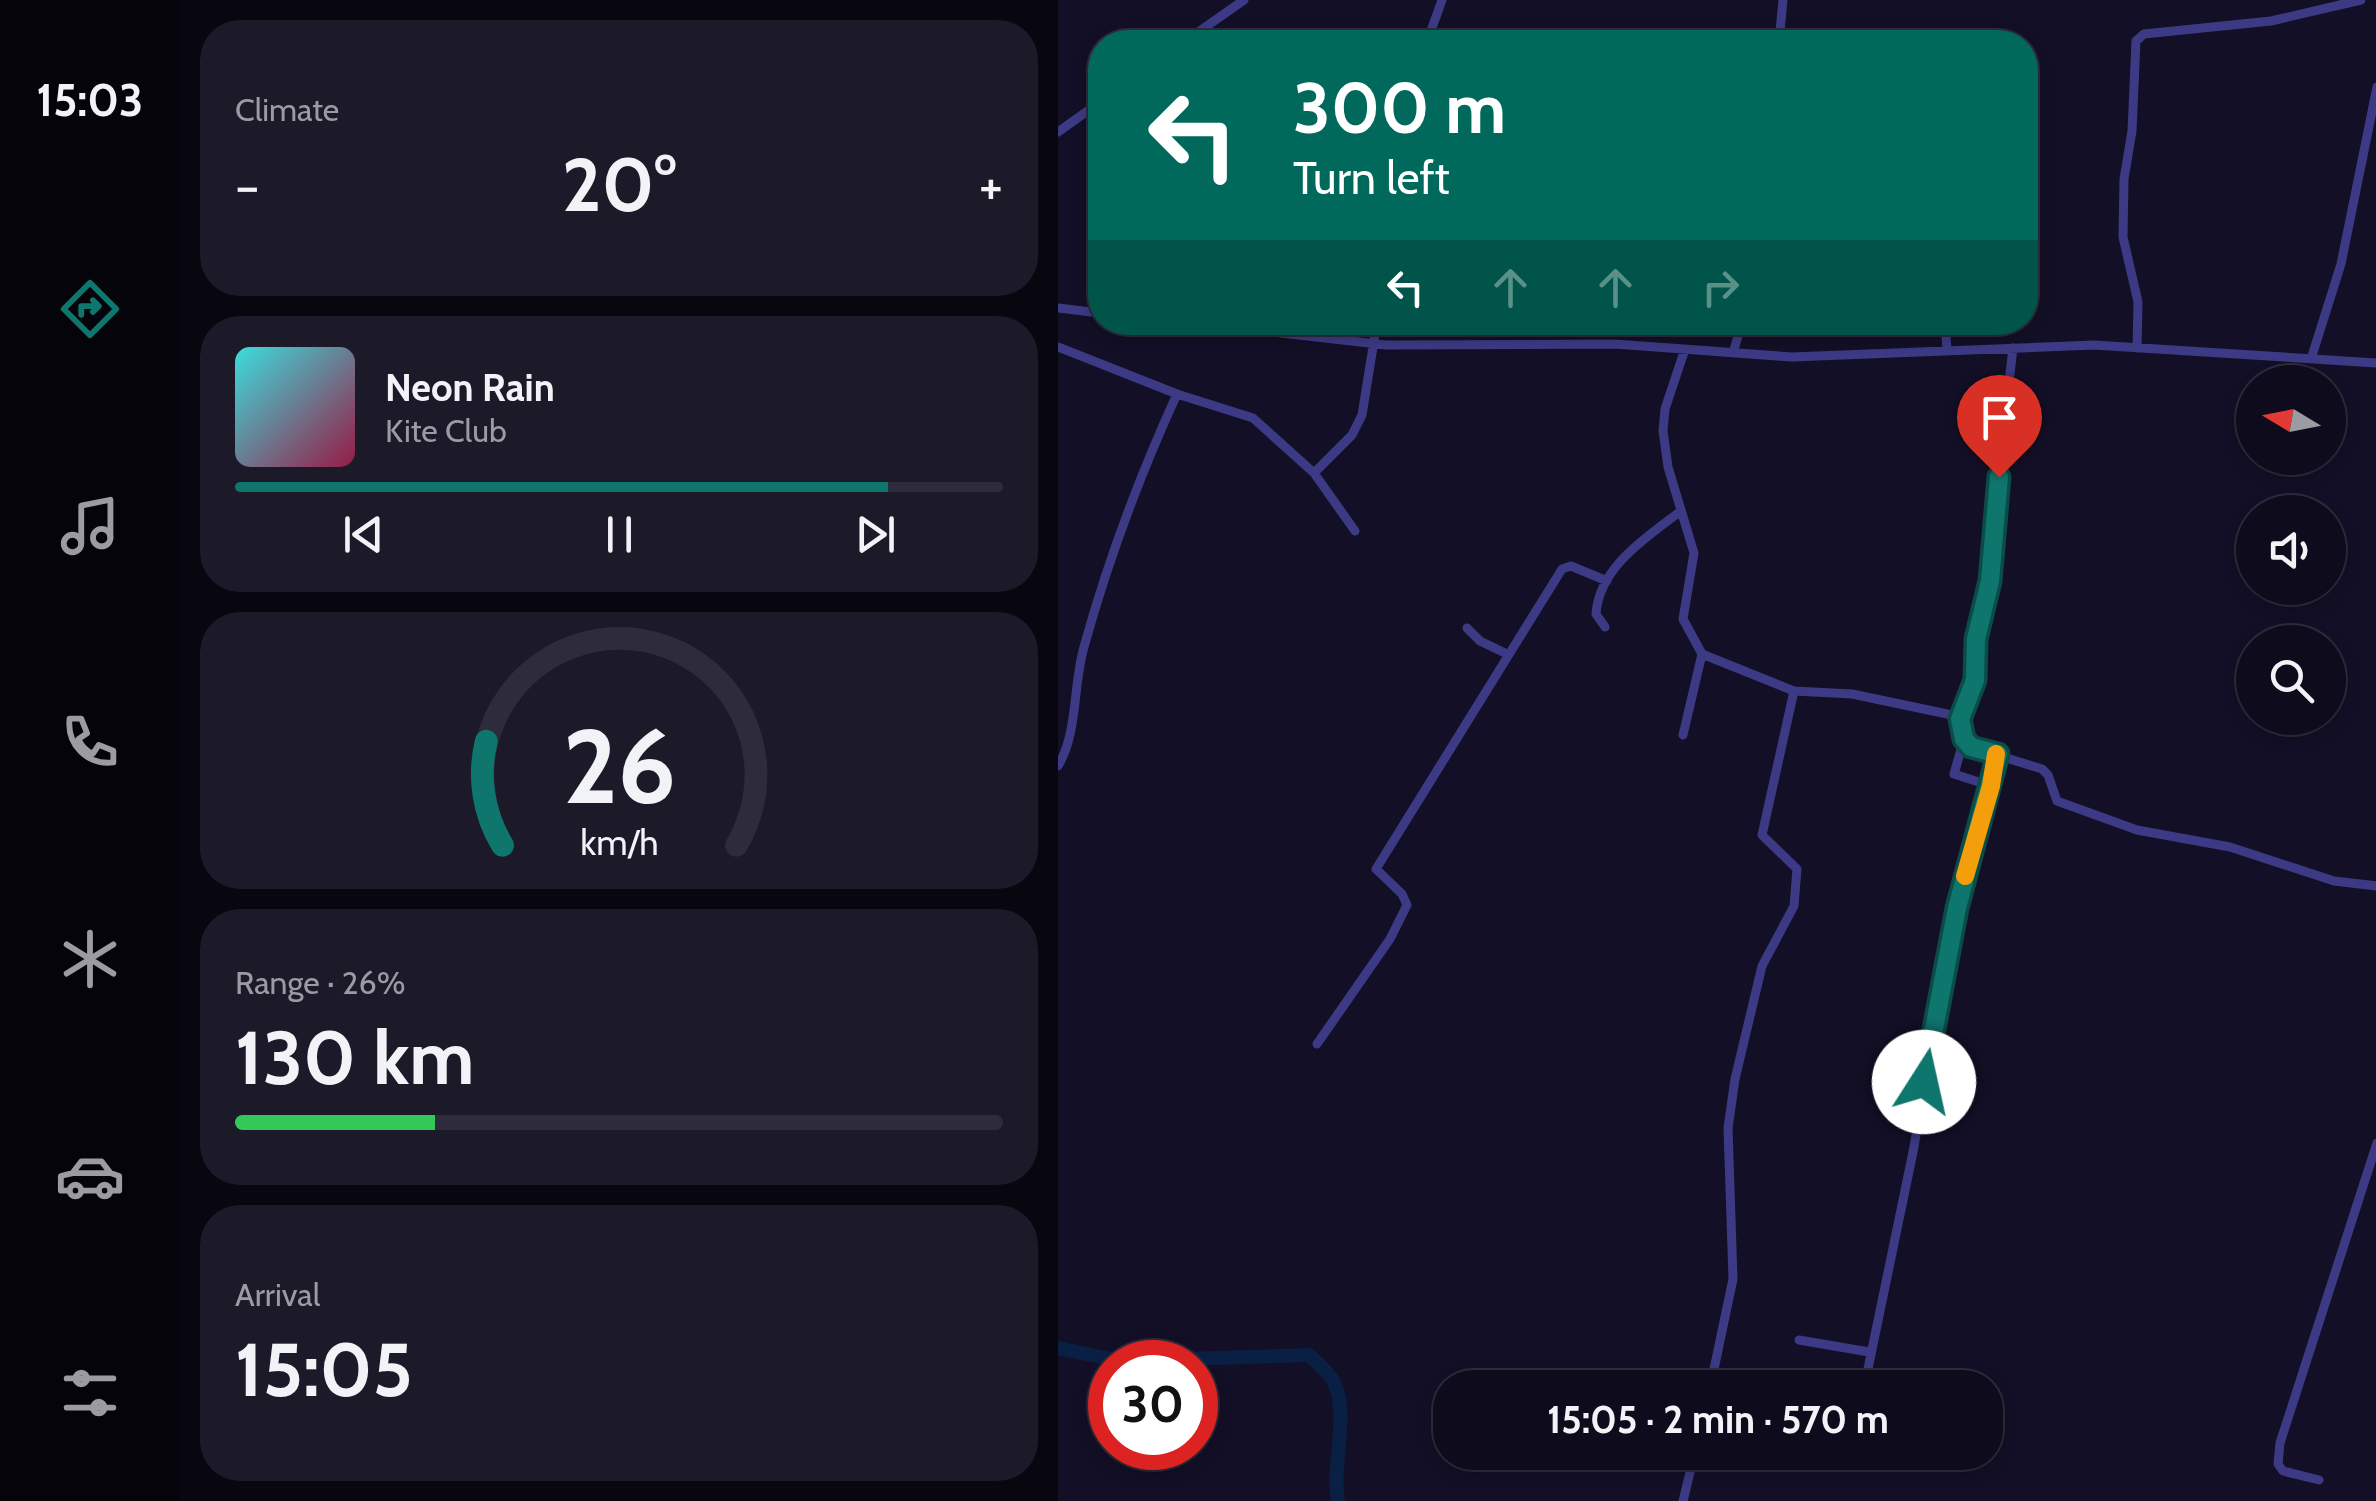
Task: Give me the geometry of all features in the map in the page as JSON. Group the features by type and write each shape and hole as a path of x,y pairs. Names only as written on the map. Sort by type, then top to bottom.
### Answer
{"street":[{"path":"1201,30 1244,0"},
{"path":"1432,30 1442,0"},
{"path":"1780,30 1784,0"},
{"path":"2138,348 2138,302 2124,237 2124,179 2132,132 2136,41 2144,34 2271,21 2361,0"},
{"path":"2311,359 2341,264 2376,87"},
{"path":"1058,132 1088,111"},
{"path":"1058,308 1088,312"},
{"path":"1298,335 1376,344 1615,344 1792,357 2013,348 2138,348 2376,363"},
{"path":"1314,473 1352,435 1362,416 1376,335"},
{"path":"1733,353 1738,335"},
{"path":"1946,335 1947,351"},
{"path":"1058,347 1177,394 1254,418 1314,473 1355,531"},
{"path":"1991,786 1954,774 1964,739 1960,719 1975,680 1976,639 1990,581 1990,544 2013,348"},
{"path":"1685,349 1665,409 1663,431 1694,554 1683,619 1702,654 1794,692 1852,694 1960,719"},
{"path":"1058,766 1067,746 1082,649 1142,472 1177,394"},
{"path":"1604,627 1596,614 1607,581 1637,545 1681,511"},
{"path":"1317,1044 1390,938 1407,905 1402,894 1376,869 1507,654 1562,569 1570,566 1607,581"},
{"path":"1467,628 1507,654"},
{"path":"1682,735 1702,654"},
{"path":"1714,1370 1732,1279 1728,1128 1735,1080 1762,966 1794,906 1797,869 1762,835 1794,692"},
{"path":"1964,739 1971,747 2042,769 2058,801 2109,821 2230,847 2334,881 2376,886"},
{"path":"1866,1370 1913,1152 1957,908 1998,754"},
{"path":"2319,1480 2283,1471 2278,1464 2280,1442 2376,1142"},
{"path":"1799,1340 1869,1352"},
{"path":"1683,1501 1691,1470"}],"waterway":[{"path":"1058,1348 1120,1361 1309,1355 1330,1376 1340,1405 1338,1501"}],"slow traffic":[{"path":"1965,876 1991,786 1996,754"}],"route":[{"path":"1924,1082 1957,908 1998,754 1971,747 1964,739 1960,719 1975,680 1976,639 1990,581 1990,544 1999,477"}]}
